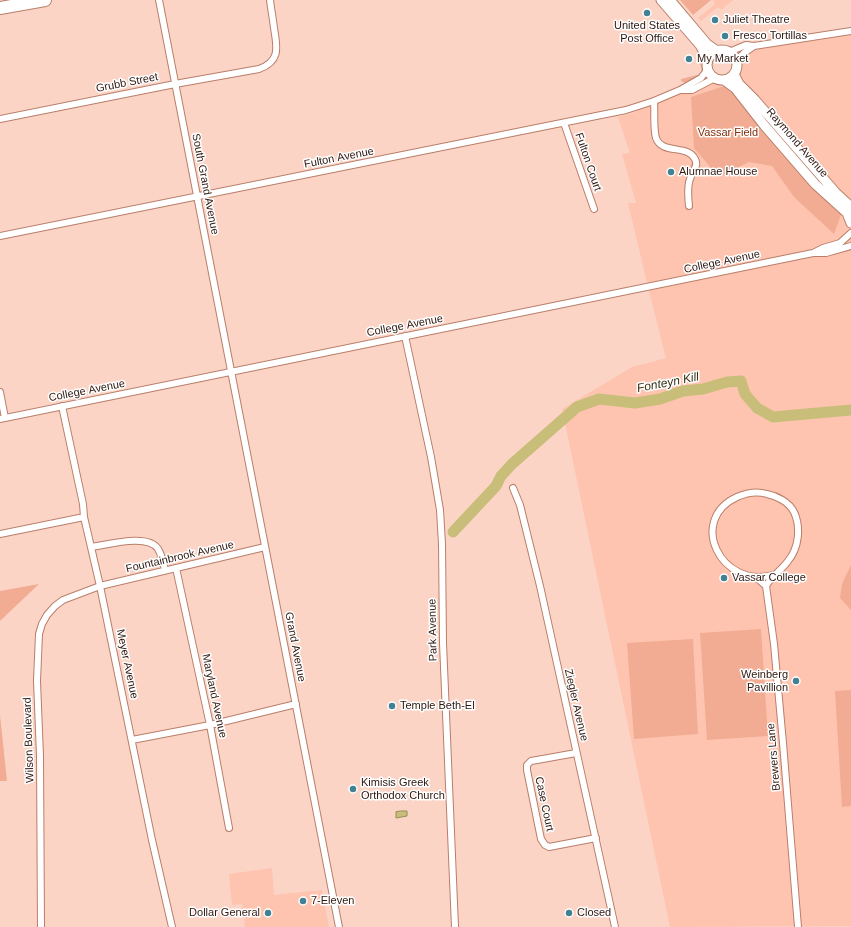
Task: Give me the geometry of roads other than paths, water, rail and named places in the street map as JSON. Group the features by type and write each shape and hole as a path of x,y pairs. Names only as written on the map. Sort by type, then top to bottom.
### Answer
{"highway":[{"path":"0,8 45,0"}],"main road":[{"path":"661,0 700,45 710,74 719,79 729,78 734,74 736,61 729,52 717,51 707,44 670,0"},
{"path":"708,65 710,56 717,51"},
{"name":"Raymond Avenue","path":"734,74 739,84 755,100 836,193 851,207"},
{"name":"Raymond Avenue","path":"719,79 734,88 815,184 847,213 851,223"}],"street":[{"name":"South Grand Avenue","path":"159,0 231,372"},
{"name":"Grubb Street","path":"0,119 259,69 266,66 276,55 277,50 270,0"},
{"path":"729,52 746,45 754,46 851,31"},
{"path":"736,61 754,46"},
{"name":"Fulton Avenue","path":"0,236 626,110 654,101 680,90 701,78 708,65"},
{"name":"Fulton Avenue","path":"680,90 692,90 719,79"},
{"path":"654,101 655,133 658,143 664,147 689,153 695,158 696,166 690,178 688,188 688,206"},
{"name":"Fulton Court","path":"564,123 594,209"},
{"name":"College Avenue","path":"813,253 823,248 840,243 851,233"},
{"name":"College Avenue","path":"2,418 813,253 826,253 851,246"},
{"name":"Park Avenue","path":"405,336 431,457 440,510 442,544 443,643 455,927"},
{"name":"Grand Avenue","path":"231,372 339,927"},
{"path":"0,392 2,418"},
{"name":"Meyer Avenue","path":"62,406 152,840 172,927"},
{"name":"Ziegler Avenue","path":"513,488 520,505 536,571 615,927"},
{"path":"757,578 766,586 773,575 788,561 793,553 797,538 797,520 792,508 783,500 765,493 748,493 731,500 719,510 712,528 712,536 718,551 727,564 743,575 757,578 773,575"},
{"path":"0,534 84,517"},
{"path":"91,547 138,540 148,542 158,548 162,557 164,570"},
{"name":"Fountainbrook Avenue","path":"100,586 265,547"},
{"name":"Maryland Avenue","path":"176,568 210,725 229,828"},
{"name":"Wilson Boulevard","path":"41,927 40,756 37,681 40,634 42,624 47,615 55,606 63,600 100,586"},
{"name":"Brewers Lane","path":"766,586 774,644 798,927"},
{"path":"132,740 210,725 296,704"},
{"name":"Case Court","path":"576,753 531,761 527,765 541,839 545,845 550,847 596,838"}],"waterway":[{"name":"Fonteyn Kill","path":"453,532 496,486 501,476 512,464 577,407 599,399 635,403 660,399 683,391 703,389 727,382 741,381 745,394 757,408 773,417 851,410"}],"place":[{"name":"United States Post Office","path":"647,13"},
{"name":"Juliet Theatre","path":"715,20"},
{"name":"Fresco Tortillas","path":"725,36"},
{"name":"My Market","path":"689,59"},
{"name":"Alumnae House","path":"671,172"},
{"name":"Vassar College","path":"724,578"},
{"name":"Weinberg Pavillion","path":"796,681"},
{"name":"Temple Beth-El","path":"392,706"},
{"name":"Kimisis Greek Orthodox Church","path":"353,789"},
{"name":"7-Eleven","path":"303,901"},
{"name":"Dollar General","path":"268,913"},
{"name":"Closed","path":"569,913"}],"park label":[{"name":"Vassar Field","path":"728,133"}]}
